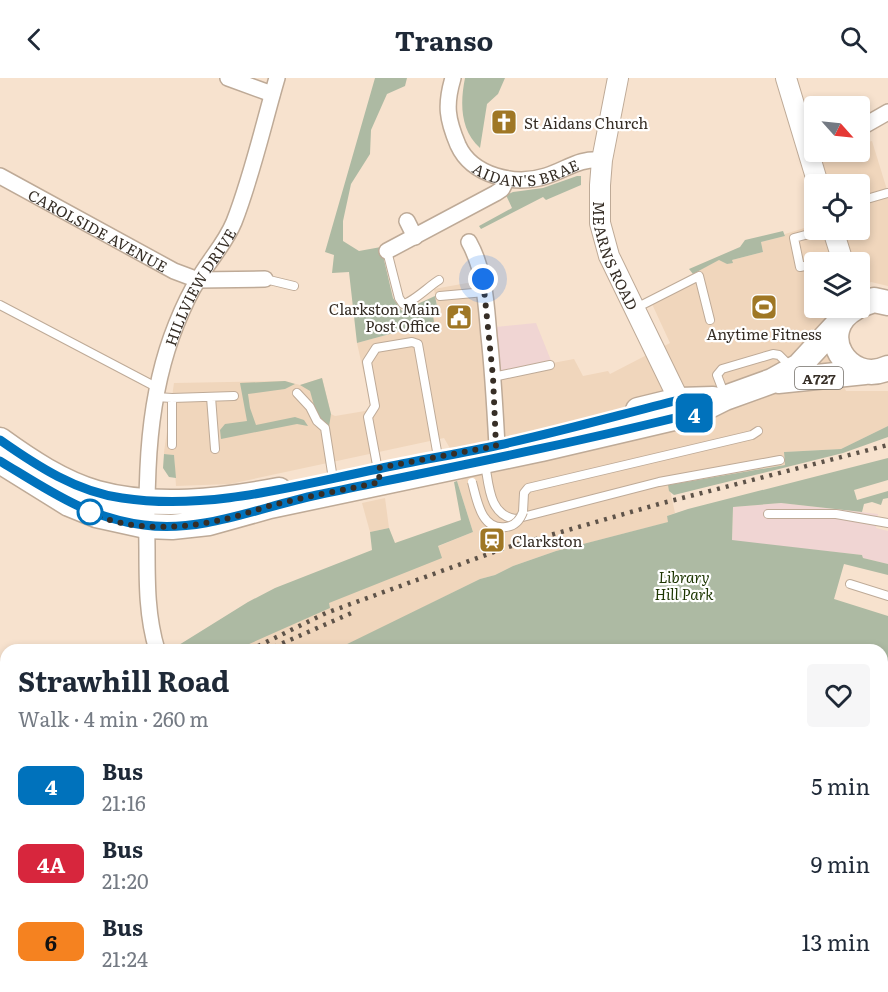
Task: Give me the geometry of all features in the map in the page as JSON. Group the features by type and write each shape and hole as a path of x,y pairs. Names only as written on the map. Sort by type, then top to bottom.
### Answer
{"main road":[{"path":"872,301 850,311 836,326 836,344 838,351 850,365 877,370"},
{"name":"A727","path":"0,440 55,476 95,492 120,498 146,501 197,500 252,495 333,479 480,463 724,398 772,381 794,369 811,355 836,326"},
{"name":"A727","path":"772,381 814,379 877,370"},
{"name":"A727","path":"0,461 69,504 96,515 146,526 172,527 209,523 438,457 480,463"}],"street":[{"path":"228,78 272,94"},
{"name":"HILLVIEW DRIVE","path":"152,644 147,598 146,501 149,453 157,392 176,326 198,280 217,253 233,224 277,78"},
{"name":"AIDAN'S BRAE","path":"453,78 447,107 449,123 463,154 487,173 507,179 527,180 544,177 589,159 602,160"},
{"name":"MEARNS ROAD","path":"618,78 602,160 600,223 609,256 687,406"},
{"path":"786,78 804,129"},
{"path":"870,122 888,112"},
{"name":"CAROLSIDE AVENUE","path":"0,176 144,256 198,280"},
{"path":"387,251 496,193 502,189 507,179"},
{"path":"407,221 415,237"},
{"path":"469,242 478,259 485,292 493,377 480,463"},
{"path":"198,280 265,279"}],"lane":[{"path":"870,198 887,193"},
{"path":"804,235 794,238 800,267 804,266"},
{"path":"387,251 399,298 403,304 408,304 427,287 439,280"},
{"path":"635,309 699,276 710,320"},
{"path":"265,279 294,286"},
{"path":"440,296 485,292"},
{"path":"0,305 172,399 234,396"},
{"path":"379,475 368,417 375,406 367,362 376,348 412,342 417,344 438,457"},
{"path":"724,398 717,375 722,369 731,365 773,354 779,355 794,369"},
{"path":"493,377 550,365"},
{"path":"297,393 310,407 317,421 325,428 333,479"},
{"path":"211,397 215,449"},
{"path":"172,399 172,445"},
{"path":"480,463 481,514 489,523 503,528 512,526 519,520 523,512 524,493 528,488 752,435 758,431"},
{"path":"480,463 494,505 500,513 515,519 659,482 780,460"},
{"path":"768,514 836,514 888,523"},
{"path":"850,584 888,596"}],"shaded area":[{"path":"872,141 888,193 888,286 870,283 870,252 804,252 804,318 831,318 819,334 846,391 888,391 888,426 841,449 784,452 785,465 669,485 675,513 667,516 669,522 556,551 513,566 480,579 349,644 201,644 473,532 457,481 462,480 455,457 444,438 230,484 176,486 174,455 164,454 174,383 285,381 300,385 322,378 331,414 335,416 365,411 371,406 357,343 419,326 432,307 437,305 434,289 478,281 486,349 531,367 574,359 583,376 608,371 610,374 670,343 652,304 652,296 720,259 727,264 732,260 763,252 761,242 804,228 804,240 870,240 870,174 815,174 811,162 870,162 870,142"},
{"path":"536,323 552,363 497,373 496,327"},
{"path":"385,498 389,528 370,532 362,503"},
{"path":"781,503 878,514 876,528 888,531 888,564 863,558 862,555 732,541 733,507"}],"green space":[{"path":"375,78 407,78 405,86 387,94 371,130 370,154 351,184 343,221 343,241 359,251 381,247 393,298 402,311 435,296 437,306 432,307 434,322 419,324 419,326 357,343 349,272 332,273 334,255 325,252"},
{"path":"465,78 505,78 498,94 487,104 480,148 473,141 463,116 462,97"},
{"path":"581,176 581,185 546,200 543,197 481,229 479,226 512,208 506,195 543,188"},
{"path":"783,231 785,236 761,242 763,252 732,260 733,263 727,264 719,260 693,274 689,269 740,247 745,240"},
{"path":"322,378 331,414 329,427 317,416 310,391 300,385"},
{"path":"285,381 295,384 285,389 248,394 256,425 295,417 304,420 308,426 297,424 221,439 220,430 225,424 247,421 240,383"},
{"path":"888,426 888,437 843,453 674,495 669,491 668,485 785,465 784,452 841,449"},
{"path":"164,454 174,455 176,478 169,477 163,468"},
{"name":"Library Hill Park","path":"888,458 888,480 854,490 857,500 888,491 888,498 883,499 881,505 872,502 864,504 862,512 781,503 733,507 732,540 862,555 863,558 888,564 888,575 844,564 834,599 888,616 888,644 347,644 480,579 556,551 668,522 667,516"},
{"path":"457,481 473,532 438,546 442,558 329,603 330,608 249,644 180,644 275,588 372,550 370,532 389,528 395,543 461,520 454,482"}],"railway":[{"path":"262,644 326,613 505,548 659,504 888,445"},
{"path":"281,644 356,611"}],"bus line":[{"name":"4","path":"0,440 55,476 95,492 120,498 173,501 229,498 279,490 378,468 496,446 679,400 687,409 695,413 541,449 286,502 209,523 172,527 146,526 96,515 69,504 0,461"}],"place":[{"name":"St Aidans Church","path":"504,122"},
{"name":"Anytime Fitness","path":"764,307"},
{"name":"Clarkston Main Post Office","path":"459,317"},
{"name":"Clarkston","path":"492,540"}],"route":[{"path":"90,512 121,522 146,526 172,527 209,523 270,506 380,482 378,468 496,446 493,377 483,279"}]}
